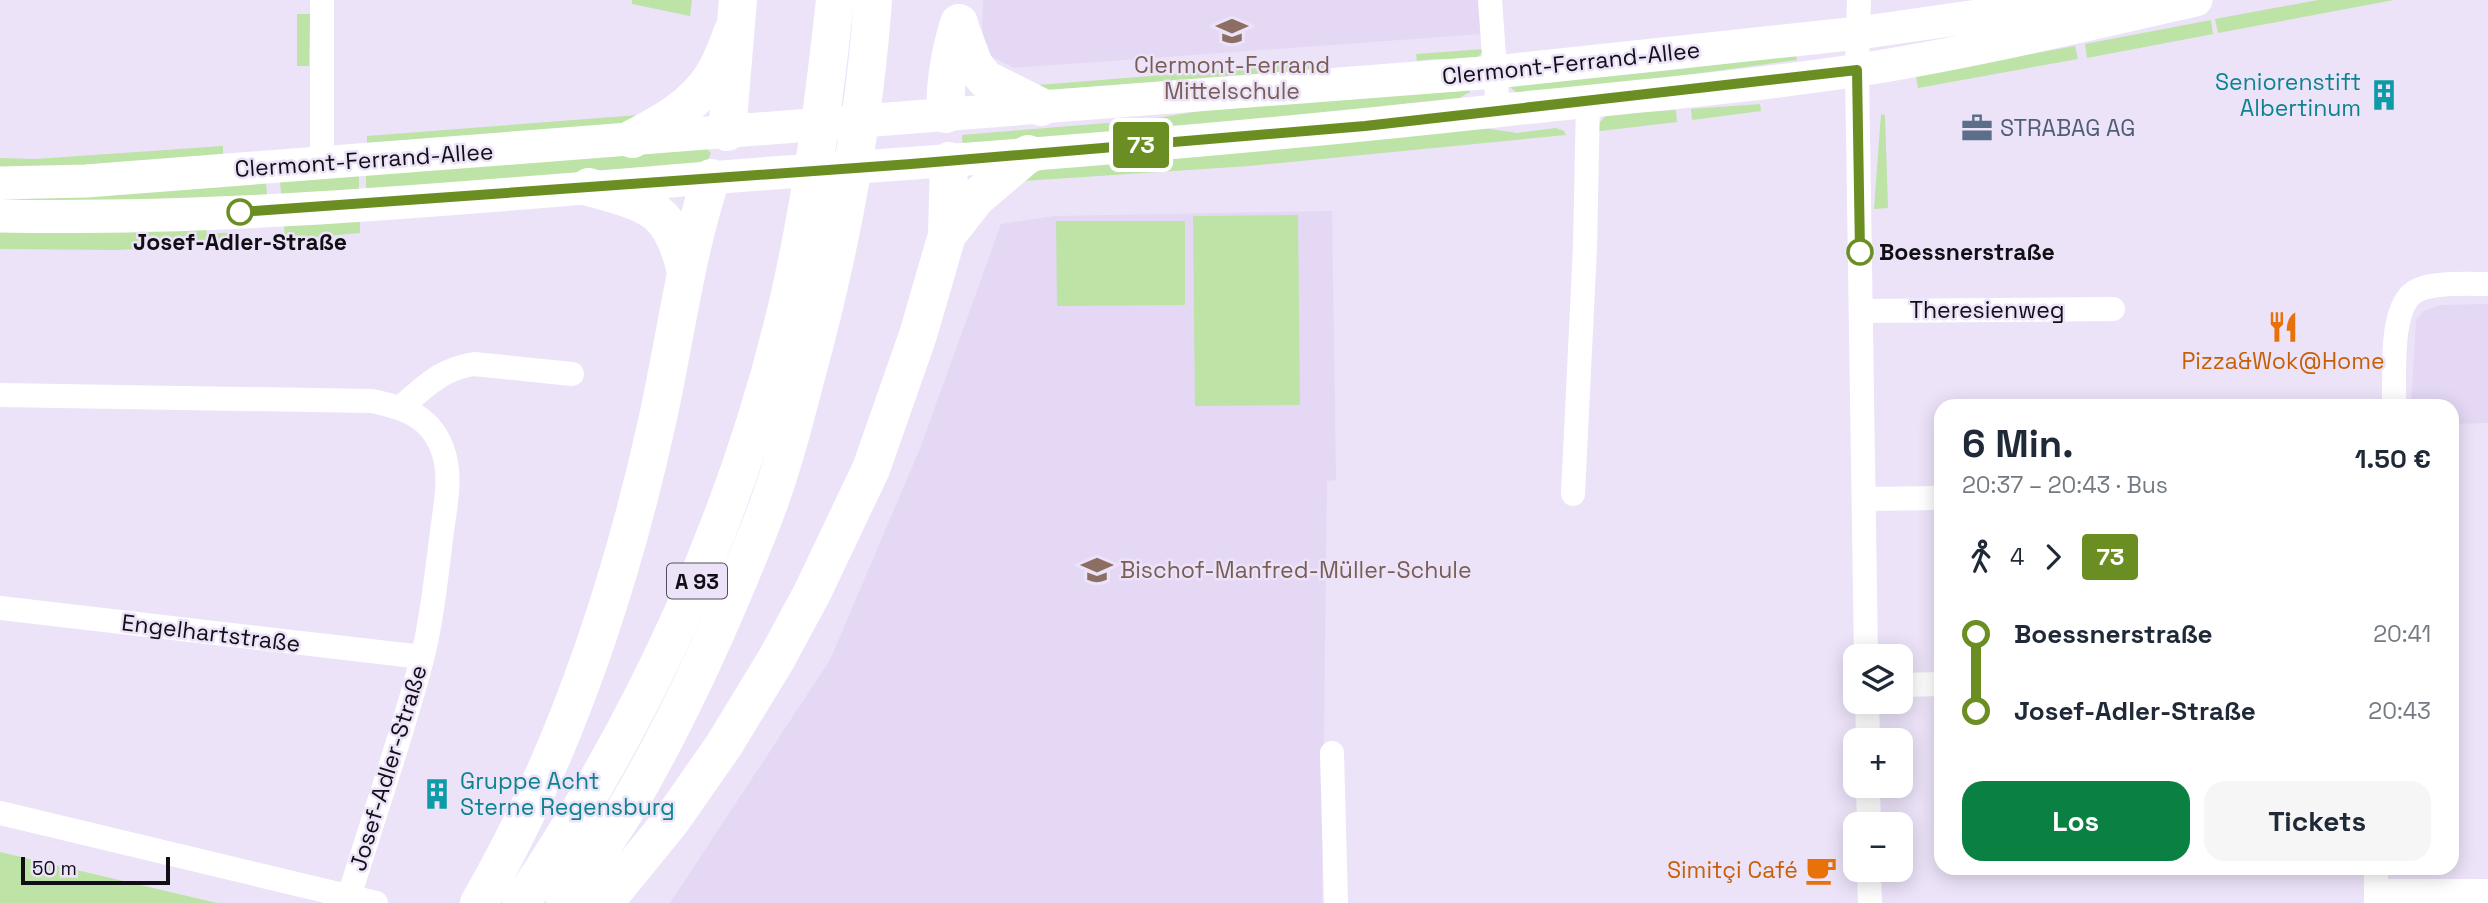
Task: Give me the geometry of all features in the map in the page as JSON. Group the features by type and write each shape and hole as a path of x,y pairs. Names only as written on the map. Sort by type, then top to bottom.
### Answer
{"highway":[{"name":"A 93","path":"521,903 586,801 635,712 686,608 721,523 746,451 788,305 803,230 835,0"},
{"name":"A 93","path":"565,903 622,814 666,735 760,530 790,438 822,320 841,231 869,58 873,0"},
{"path":"960,12 974,65 985,79 1041,107"},
{"path":"946,114 945,93 960,12"},
{"path":"727,132 735,15"},
{"path":"632,139 688,106 702,91 714,75 735,15"},
{"path":"947,235 976,198 1028,154"},
{"path":"604,903 671,821 724,745 777,658 812,593 871,469 918,335 947,235 949,161"},
{"path":"479,903 531,802 587,671 613,590 657,424 686,272 711,178"},
{"path":"589,187 630,199 657,213 680,243 686,272"}],"street":[{"path":"321,0 322,163"},
{"path":"1490,0 1498,111"},
{"path":"1859,0 1857,70 1866,644"},
{"name":"Clermont-Ferrand-Allee","path":"0,183 86,181 1495,72 1859,33 2027,9 2195,0"},
{"name":"Clermont-Ferrand-Allee","path":"0,216 82,218 240,212 949,161 1365,126 1857,70 2031,38 2195,0"},
{"name":"Clermont-Ferrand-Allee","path":"1573,494 1585,247 1588,102"},
{"path":"946,114 949,161"},
{"path":"899,118 949,161"},
{"path":"711,178 727,132 771,174"},
{"path":"2394,399 2397,319 2405,300 2418,290 2454,284 2488,284"},
{"name":"Theresienweg","path":"1861,311 2113,309"},
{"path":"401,407 440,374 459,366 474,364 572,374"},
{"name":"Josef-Adler-Straße","path":"0,395 372,401 401,407 421,419 436,437 444,455 447,477 436,578 422,657 349,897"},
{"path":"1864,499 1934,498"},
{"name":"Engelhartstraße","path":"0,608 422,657"},
{"path":"1913,685 1934,684"},
{"path":"1332,753 1336,903"},
{"path":"0,813 376,903"},
{"path":"1869,882 1870,903"},
{"path":"2376,887 2488,891"}],"shaded area":[{"name":"Clermont-Ferrand Mittelschule","path":"983,0 1480,0 1482,34 1014,68 987,54 982,28"},
{"name":"Bischof-Manfred-Müller-Schule","path":"1332,211 1336,480 1327,481 1322,903 670,903 830,660 921,446 1001,224 1054,216"},
{"path":"2488,304 2488,423 2459,424 2459,399 2411,399 2416,320 2424,311 2440,305"}],"green space":[{"path":"632,0 692,0 690,16 632,4"},
{"path":"2318,0 2394,0 2218,33 2215,19"},
{"path":"297,14 310,14 309,66 297,66"},
{"path":"2211,20 2213,34 2087,58 2085,44"},
{"path":"2075,46 2078,59 1918,88 1916,76 1920,74"},
{"path":"1484,49 1475,59 1464,62 1439,59 1417,61 1416,54"},
{"path":"1796,55 1797,60 1518,94 1509,86 1663,71"},
{"path":"1326,62 1329,65 1326,72 1028,91 1012,87"},
{"path":"1470,88 1470,92 1459,98 1383,106 1351,118 963,150 962,135 1143,120 1226,107"},
{"path":"1760,104 1761,111 1692,120 1691,109"},
{"path":"1676,110 1677,122 1592,132 1605,116 1612,114"},
{"path":"1881,114 1885,115 1888,208 1874,209"},
{"path":"639,115 645,124 367,143 367,136"},
{"path":"1484,128 1517,133 1556,128 1564,131 1566,135 1249,166 1009,182 1047,168"},
{"path":"223,146 223,159 0,175 0,158 35,159"},
{"path":"707,149 711,153 707,162 366,197 366,175"},
{"path":"359,175 359,198 282,203 280,182"},
{"path":"266,183 268,204 33,210 0,197"},
{"path":"1298,215 1300,405 1195,406 1193,216"},
{"path":"1056,221 1185,221 1185,305 1057,306"},
{"path":"360,222 360,233 285,240 284,225"},
{"path":"206,228 207,234 236,232 237,244 118,250 0,249 0,231"},
{"path":"0,852 217,903 0,903"}],"bus line":[{"name":"73","path":"240,212 911,164 1365,126 1857,70 1860,252"}],"place":[{"name":"Clermont-Ferrand Mittelschule","path":"1232,31"},
{"name":"Seniorenstift Albertinum","path":"2384,95"},
{"name":"STRABAG AG","path":"1977,128"},
{"name":"Josef-Adler-Straße","path":"240,212"},
{"name":"Boessnerstraße","path":"1860,252"},
{"name":"Pizza&Wok@Home","path":"2283,327"},
{"name":"Bischof-Manfred-Müller-Schule","path":"1097,570"},
{"name":"Gruppe Acht Sterne Regensburg","path":"437,794"},
{"name":"Simitçi Café","path":"1821,870"}]}
